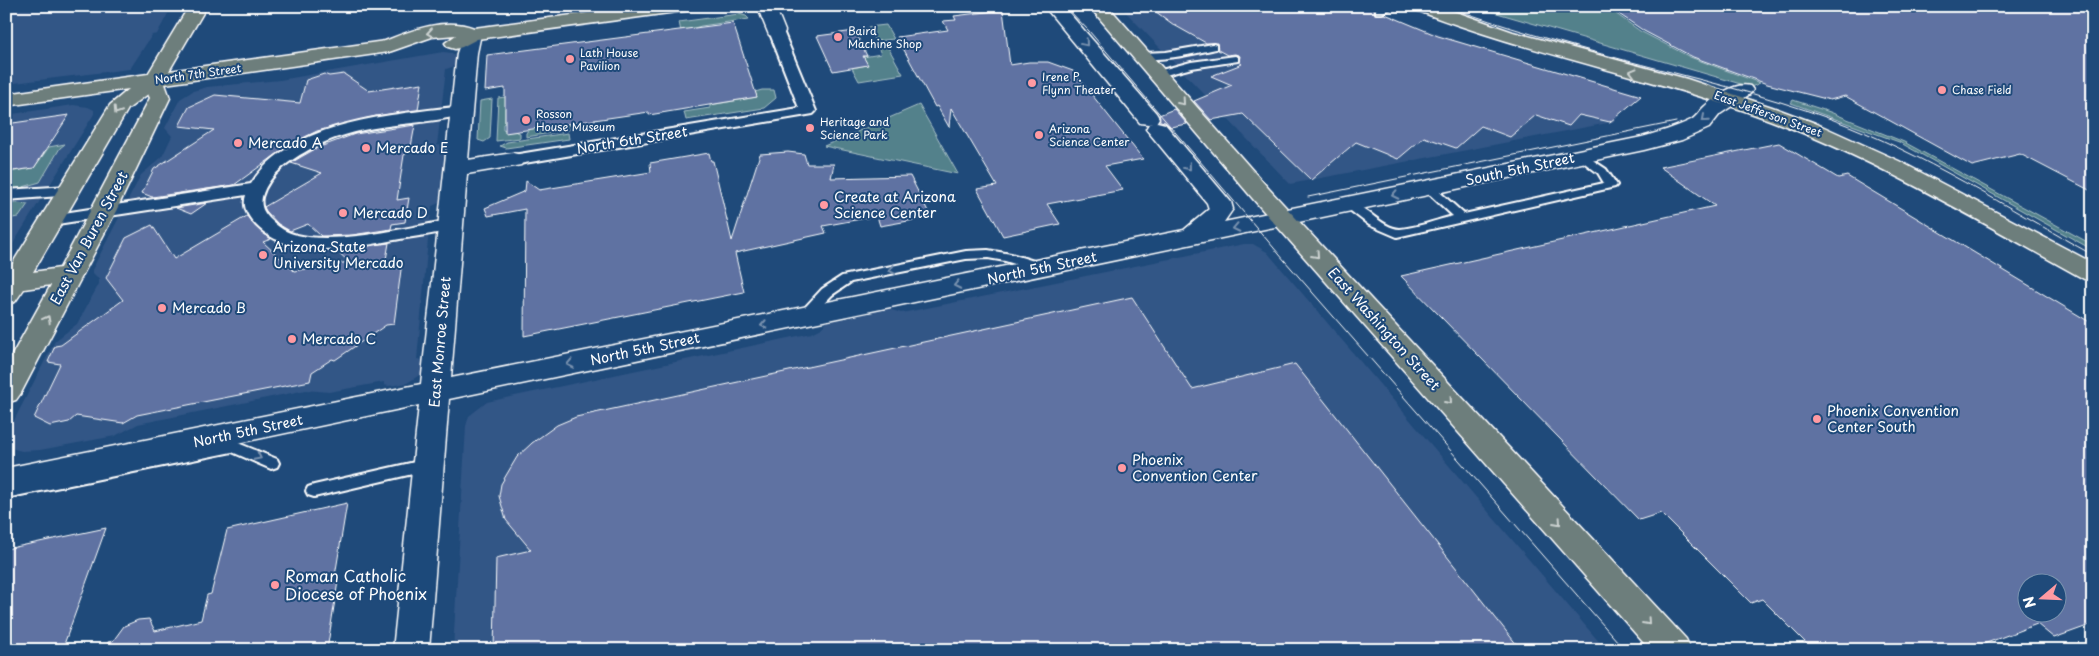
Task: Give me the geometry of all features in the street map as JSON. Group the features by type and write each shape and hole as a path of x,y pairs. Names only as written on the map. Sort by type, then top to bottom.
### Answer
{"main road":[{"path":"9,287 120,105 154,80 198,6"},
{"name":"North 7th Street","path":"6,100 389,46 413,49 451,44 458,43 472,34 684,6"},
{"name":"East Washington Street","path":"1098,6 1284,218 1673,650"},
{"name":"East Jefferson Street","path":"1422,6 1495,32 1573,56 1736,94"},
{"name":"East Jefferson Street","path":"1464,6 1736,94 1883,160 2093,273"},
{"name":"East Van Buren Street","path":"6,393 104,211 160,98 154,80"},
{"path":"9,287 70,275"}],"street":[{"path":"766,6 776,31"},
{"path":"1053,6 1218,202 1221,209 1217,216 1189,238"},
{"name":"North 6th Street","path":"456,169 808,111 776,31"},
{"name":"East Monroe Street","path":"411,650 467,53 472,34"},
{"name":"South 5th Street","path":"1284,218 1644,143 1690,129 1707,118 1713,110 1736,94"},
{"path":"451,225 325,242 293,240 270,229 254,213 252,202 256,188 270,169 309,143 329,134 354,128 462,111"},
{"path":"51,220 256,188"},
{"path":"6,195 68,191"},
{"name":"North 5th Street","path":"6,480 1284,218"}],"lane":[{"path":"1379,11 1391,6"},
{"path":"1143,56 1188,52 1213,47"},
{"path":"1158,74 1191,65 1235,59"},
{"path":"1349,204 1373,222 1396,233 1611,185 1602,171 1582,156"},
{"path":"1429,188 1462,218"},
{"path":"6,492 233,446 271,464"},
{"path":"314,491 428,466"}],"shaded area":[{"path":"6,6 172,6 157,34 152,35 130,69 6,84"},
{"path":"1120,6 1369,6 1408,23 1483,50 1639,94 1613,122 1290,184"},
{"name":"Arizona State University Mercado","path":"443,52 452,53 457,57 455,66 446,69 437,145 445,146 439,203 432,206 429,229 417,359 425,360 421,374 407,383 389,386 384,385 384,382 329,392 306,390 138,424 115,436 40,450 22,451 14,449 8,444 7,434 55,341 77,324 99,284 99,279 92,270 141,175 162,157 172,136 165,128 180,99 193,91 207,87 280,80"},
{"path":"73,105 88,107 94,110 94,114 6,255 6,115"},
{"path":"1244,244 1253,244 1267,252 1606,650 453,650 466,426 469,416 487,402 812,333 820,329 827,322 889,309 901,313 907,312"}],"green space":[{"path":"1473,6 1605,6 1640,31 1690,57 1760,83 1751,87"},
{"path":"739,14 749,19 701,26 681,32 679,22"},
{"path":"886,25 894,39 875,41 868,27"},
{"path":"885,42 903,74 859,81 852,68 867,65 863,57 881,54 876,43"},
{"path":"774,90 776,98 764,108 686,120 684,112 710,108 710,105 757,97 755,92"},
{"path":"528,94 505,108 503,129 516,130 516,132 520,133 520,138 496,141 498,98"},
{"path":"492,99 490,138 484,142 478,140 480,101"},
{"path":"1793,100 1830,112 1904,142 2093,245 2093,250 1899,142 1791,103"},
{"path":"919,105 958,174 824,146"},
{"path":"567,112 569,130 526,137 529,129"},
{"path":"568,133 569,139 506,148 500,146 507,142"},
{"path":"65,144 60,148 40,182 11,191 12,187 6,188 6,176 9,172 34,168 49,147"},
{"path":"6,202 28,204 19,217 6,219"}],"building":[{"path":"1148,6 1368,6 1374,9 1375,14 1385,14 1438,36 1641,96 1610,122 1579,115 1569,126 1536,115 1510,137 1481,126 1456,148 1424,137 1398,159 1356,142 1311,180 1243,114 1211,120 1194,101 1232,85 1211,76 1242,64 1239,62 1240,56 1235,54 1227,55 1218,50 1217,43 1206,43 1174,25"},
{"name":"Chase Field","path":"1607,6 2093,6 2093,192 2020,154 1972,166 1845,96 1830,100 1767,84 1693,57 1644,31"},
{"name":"Arizona Science Center","path":"1003,10 1010,65 1048,62 1073,71 1143,159 1105,166 1123,190 1047,204 1060,224 1003,236 977,189 997,186 951,108 949,127 937,106 935,107 897,37 948,30 943,21 956,20 954,16"},
{"path":"733,23 757,97 649,115 649,112 505,133 505,88 485,91 487,55"},
{"path":"855,31 867,56 863,56 868,65 833,71 817,36"},
{"path":"324,74 329,76 344,74 369,91 422,83 418,110 376,116 317,131 291,144 234,185 152,197 142,193 154,169 214,130 179,126 189,107 215,95 300,103 306,80"},
{"path":"1174,109 1187,124 1170,127 1165,122 1160,121 1159,115"},
{"path":"69,115 34,168 6,172 6,124"},
{"path":"415,125 410,152 404,155 397,200 409,198 405,222 392,224 391,229 352,235 321,236 308,224 290,231 278,224 266,211 264,207 322,173 291,163 301,157 317,148 355,134"},
{"name":"Phoenix Convention Center South","path":"1779,143 1838,178 1847,176 2093,324 2093,624 2054,638 2037,624 1968,650 1813,650 1762,599 1751,603 1661,513 1639,520 1401,276 1715,206 1660,167"},
{"path":"788,152 804,154 807,164 834,164 831,178 910,176 931,217 880,226 877,216 823,226 826,233 735,253 744,292 524,336 525,209 488,216 485,208 525,191 526,181 539,190 651,172 650,163 709,153 711,161 713,161 732,241 760,154"},
{"path":"207,203 191,214 176,208"},
{"path":"247,216 255,226 271,239 263,242 294,271 349,262 336,250 389,243 385,265 402,262 394,324 386,325 335,360 332,359 312,372 310,381 137,415 123,423 76,416 69,422 50,426 34,418 60,364 48,362 55,346 61,345 123,300 106,278 126,238 152,225 174,259"},
{"name":"Phoenix Convention Center","path":"1132,297 1192,389 1295,364 1521,650 494,650 496,558 531,550 506,520 499,496 501,484 517,457 532,443 557,425 576,417"},
{"name":"Roman Catholic Diocese of Phoenix","path":"347,503 335,576 339,575 327,650 108,650 108,642 113,641 124,626 138,620 149,619 155,631 201,620 207,595 211,594 227,530"},
{"path":"106,528 62,650 6,650 6,549"}],"tram line":[{"path":"1065,6 1089,31 1285,261 1625,650"},
{"path":"1446,6 1534,35 1754,94 1831,119 1899,148 1932,165 2093,255"},
{"path":"1308,197 1676,122"}],"place":[{"name":"Baird Machine Shop","path":"838,37"},
{"name":"Lath House Pavilion","path":"570,59"},
{"name":"Irene P. Flynn Theater","path":"1032,83"},
{"name":"Chase Field","path":"1942,90"},
{"name":"Rosson House Museum","path":"526,120"},
{"name":"Heritage and Science Park","path":"810,128"},
{"name":"Arizona Science Center","path":"1039,135"},
{"name":"Mercado A","path":"238,143"},
{"name":"Mercado E","path":"366,148"},
{"name":"Create at Arizona Science Center","path":"824,205"},
{"name":"Mercado D","path":"343,213"},
{"name":"Arizona State University Mercado","path":"263,255"},
{"name":"Mercado B","path":"162,308"},
{"name":"Mercado C","path":"292,339"},
{"name":"Phoenix Convention Center South","path":"1817,419"},
{"name":"Phoenix Convention Center","path":"1122,468"},
{"name":"Roman Catholic Diocese of Phoenix","path":"275,585"}]}
